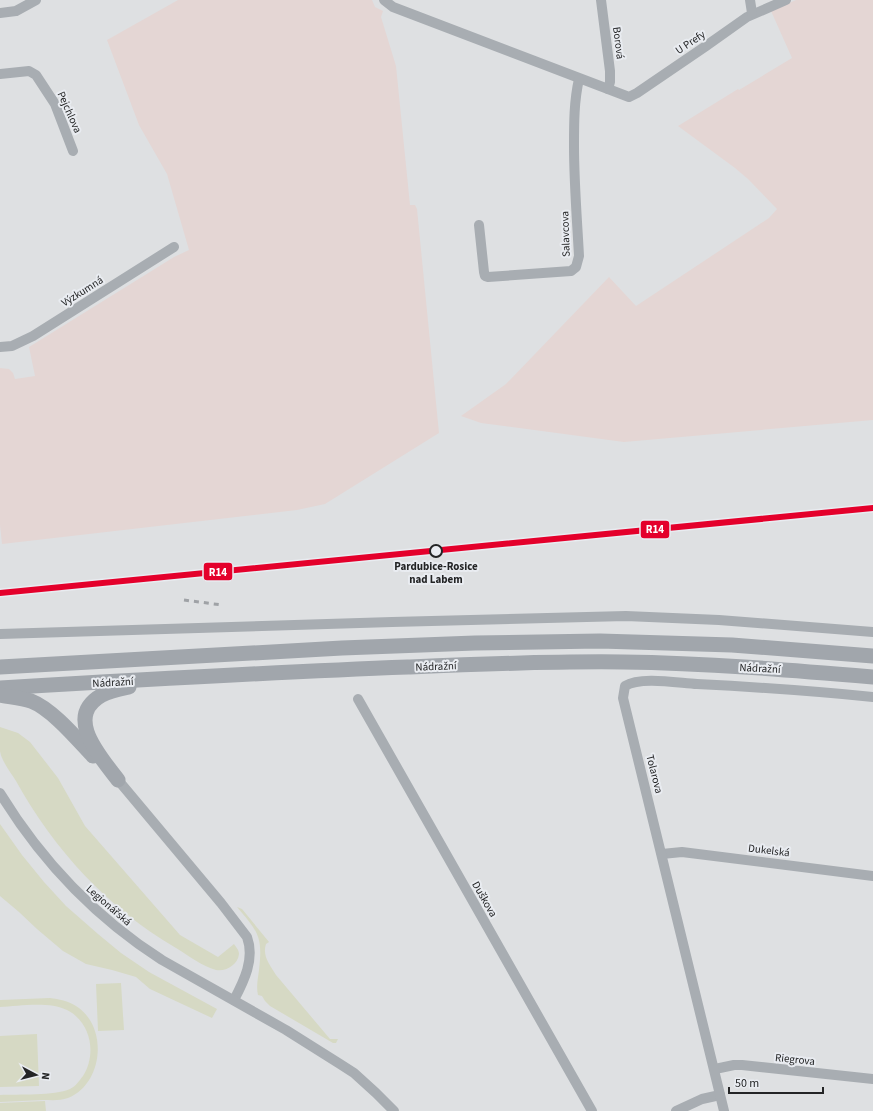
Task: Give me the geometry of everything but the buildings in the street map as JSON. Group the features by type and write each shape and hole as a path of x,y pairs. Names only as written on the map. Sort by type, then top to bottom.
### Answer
{"main road":[{"name":"Nádražní","path":"0,667 342,648 467,643 600,641 732,645 873,656"},
{"name":"Nádražní","path":"0,688 306,671 504,664 623,662 693,664 794,670 873,677"},
{"path":"118,780 89,738 85,721 86,713 90,705 103,694 158,679"},
{"path":"0,696 32,702 48,711 118,780"}],"street":[{"path":"0,13 16,11 36,0"},
{"path":"384,0 394,7 608,89"},
{"name":"Borová","path":"601,0 610,71 610,82 608,89"},
{"path":"750,0 752,14"},
{"name":"U Prefy","path":"608,89 629,97 633,96 752,14 786,0"},
{"name":"Pejchlova","path":"0,74 29,71 36,75 55,104 73,151"},
{"name":"Salavcova","path":"479,225 484,272 485,276 488,278 571,271 576,267 579,256 574,159 574,101 579,79"},
{"name":"Výzkumná","path":"0,347 12,346 33,336 174,247"},
{"path":"0,634 640,616 719,620 873,632"},
{"name":"Tolarova","path":"724,1111 715,1069 623,698 625,686 633,683 661,682 751,687 873,697"},
{"name":"Duškova","path":"358,700 592,1111"},
{"path":"118,780 221,903 247,937 250,944 250,958 240,988 234,1000"},
{"name":"Legionářská","path":"0,793 34,844 92,908 144,948 181,971 286,1030 354,1073 394,1111"},
{"name":"Dukelská","path":"662,854 677,851 873,876"},
{"name":"Riegrova","path":"715,1069 742,1065 873,1079"},
{"path":"676,1111 702,1099 720,1095"}],"shaded area":[{"path":"178,0 372,0 375,7 383,11 381,17 396,66 410,205 415,205 417,209 439,433 325,504 297,510 2,544 0,525 0,368 9,369 13,373 15,379 35,376 29,347 174,257 189,250 167,174 139,125 107,40"},
{"path":"796,0 873,0 873,420 624,442 481,423 461,416 506,384 609,277 636,306 769,218 777,209 748,179 735,168 678,126 792,58 771,11"}],"green space":[{"path":"0,727 18,733 30,742 58,778 85,826 180,935 218,957 234,944 239,954 234,964 223,970 216,970 206,966 151,932 128,915 85,875 65,854 47,831 4,762 0,751"},
{"path":"0,824 22,855 66,906 121,953 149,972 217,1009 212,1018 150,989 136,977 86,964 63,951 0,896"},
{"path":"237,907 242,909 269,942 266,944 265,952 269,964 276,975 330,1039 338,1039 336,1043 333,1043 270,1006 262,996 258,995 257,986 260,959 259,942 254,929"},
{"path":"121,983 124,1030 98,1031 96,984"},
{"path":"50,998 63,1000 76,1006 87,1015 94,1027 98,1055 95,1068 89,1081 80,1091 65,1099 0,1102 0,1095 46,1094 70,1089 79,1082 83,1076 90,1058 89,1039 82,1022 75,1015 60,1007 43,1005 0,1007 0,1000"},
{"path":"37,1034 39,1086 0,1087 0,1036"},
{"path":"45,1101 46,1111 0,1111 0,1103"}],"railway":[{"path":"184,600 222,605"}],"transit line":[{"name":"R14","path":"0,593 873,508"}],"place":[{"name":"Pardubice-Rosice nad Labem","path":"436,551"}]}
